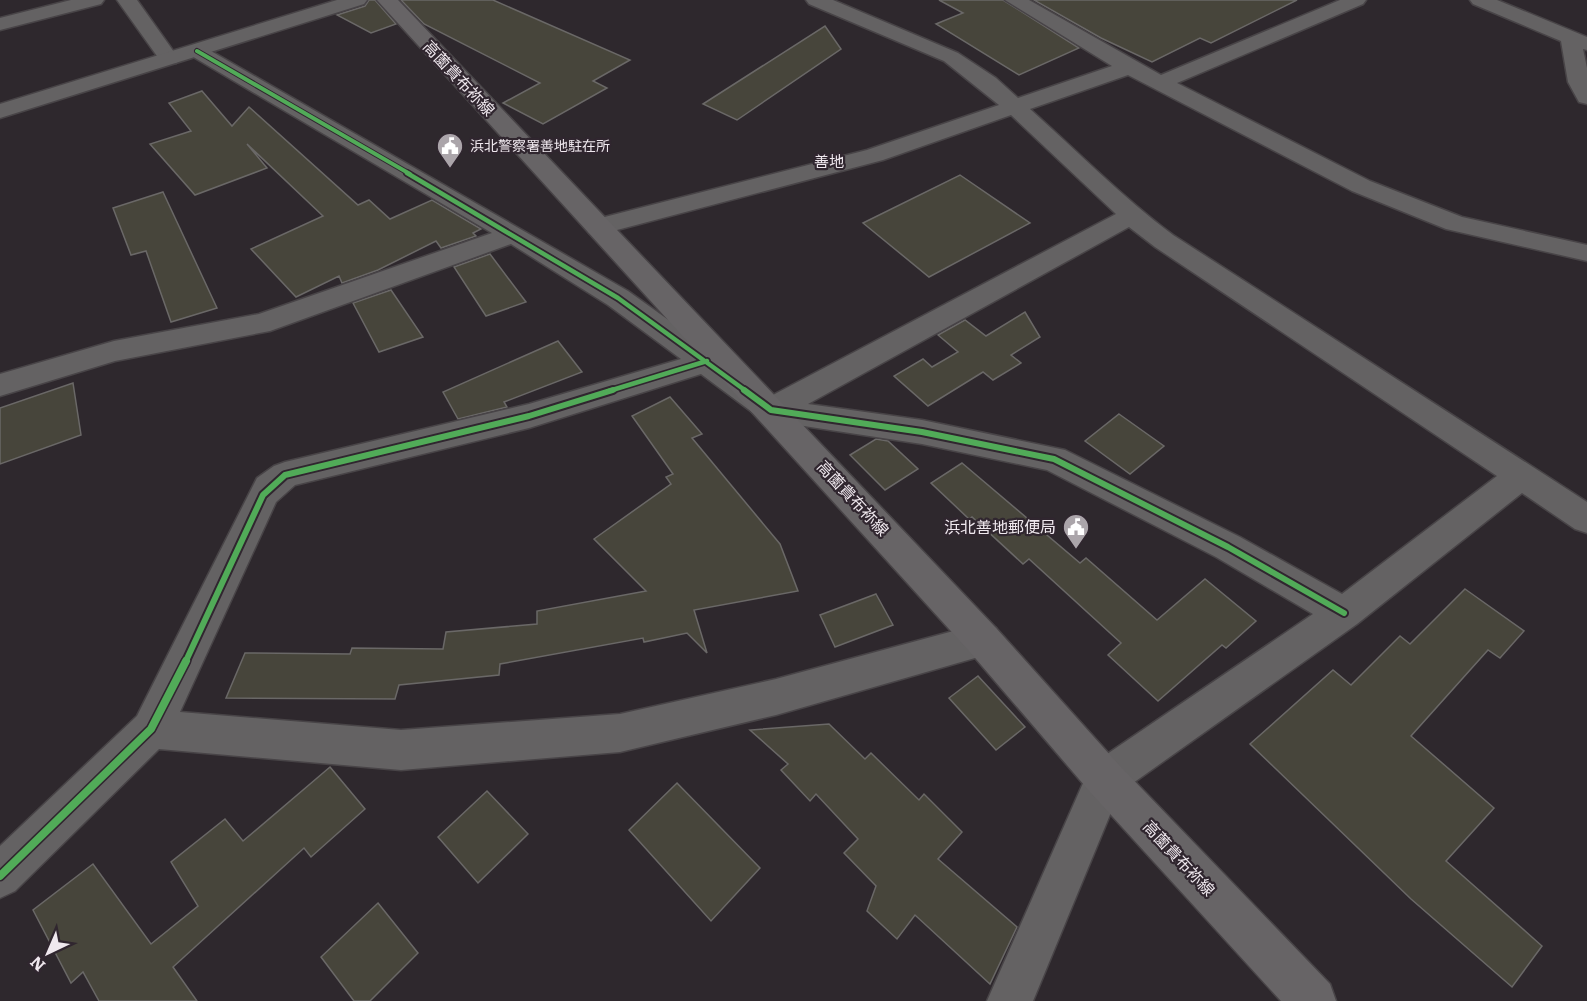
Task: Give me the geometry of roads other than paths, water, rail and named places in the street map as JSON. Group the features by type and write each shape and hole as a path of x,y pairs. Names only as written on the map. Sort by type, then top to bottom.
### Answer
{"main road":[{"name":"高薗貴布祢線","path":"387,0 983,639 1105,779 1313,1001"}],"street":[{"path":"0,24 94,0"},
{"path":"127,0 168,59"},
{"path":"0,111 357,0"},
{"path":"816,0 951,57 1015,106 1115,198 1131,216 1259,305 1587,519"},
{"path":"1015,0 1129,67 1361,186 1455,223 1587,253"},
{"path":"1160,83 1356,0"},
{"path":"1480,0 1579,41 1579,82 1587,97"},
{"path":"197,51 513,234 618,298 771,410 922,432 1054,459 1228,547 1344,613"},
{"path":"598,227 875,155 1129,67"},
{"path":"771,410 1131,216"},
{"path":"0,385 114,351 260,324 297,313 513,234"},
{"path":"0,876 151,729 197,639 263,495 285,475 529,416 707,361"},
{"path":"1010,1001 1105,779 1344,613 1520,476"},
{"path":"151,729 401,750 620,733 776,697 983,639"}],"place":[{"name":"浜北警察署善地駐在所","path":"450,169"},
{"name":"浜北善地郵便局","path":"1076,550"}],"district":[{"name":"善地","path":"829,162"}]}
